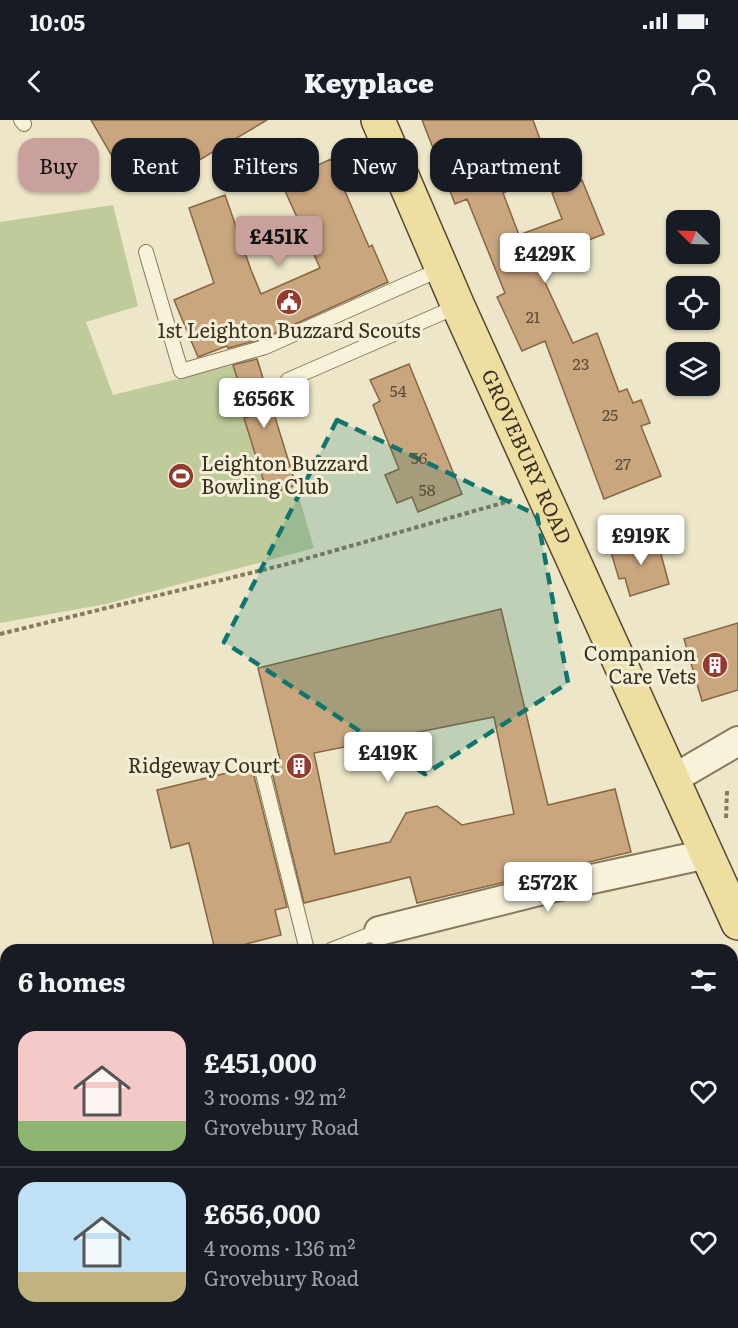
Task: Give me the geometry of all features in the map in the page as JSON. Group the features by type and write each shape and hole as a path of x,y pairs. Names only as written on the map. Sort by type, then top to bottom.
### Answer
{"main road":[{"name":"GROVEBURY ROAD","path":"378,120 441,269 738,923"}],"street":[{"path":"673,779 738,741"},
{"path":"379,931 555,887 707,854"}],"lane":[{"path":"146,252 181,371 265,347 441,269"},
{"path":"288,380 458,306"},
{"path":"263,774 306,944"},
{"path":"346,944 379,931"}],"path":[{"path":"240,404 268,395"},
{"path":"0,634 287,564 543,492"}],"highlighted area":[{"path":"337,420 537,515 568,683 425,774 224,642"}],"green space":[{"path":"113,205 138,306 86,322 113,395 258,359 314,548 106,604 0,623 0,222"}],"building":[{"path":"91,120 267,120 237,138 212,138 212,153 200,160 200,138 111,138 111,154"},
{"path":"422,120 533,120 540,138 430,138 430,140"},
{"path":"331,159 331,192 345,192 369,247 372,245 388,282 262,339 228,348 227,346 198,357 174,300 214,283 189,208 225,195 261,294 320,268 286,192 319,192 319,165"},
{"path":"582,180 604,234 535,261 573,343 597,333 619,392 627,389 633,403 641,400 650,423 641,426 661,476 604,499 545,341 522,351 497,297 505,293 467,199 455,204 450,192 505,192 503,193 519,235 562,219 552,193 582,192"},
{"path":"257,359 296,485 268,495 244,418 249,417 233,365"},
{"path":"409,364 462,494 418,512 412,497 397,503 385,475 399,469 373,405 380,401 370,380"},
{"path":"656,536 669,584 630,596 625,578 619,579 610,549"},
{"name":"Ridgeway Court","path":"501,609 548,805 615,789 631,852 417,903 410,877 304,903 272,772 269,767 261,765 256,768 254,776 287,907 275,910 281,935 246,944 214,944 189,843 171,848 157,790 280,760 258,668","holes":["494,717 514,814 462,825 437,806 406,813 390,842 335,854 314,753"]},
{"name":"Companion Care Vets","path":"738,623 738,690 702,701 684,639"}],"place":[{"name":"1st Leighton Buzzard Scouts","path":"289,302"},
{"name":"Leighton Buzzard Bowling Club","path":"181,476"},
{"name":"Companion Care Vets","path":"715,665"},
{"name":"Ridgeway Court","path":"299,766"}]}
